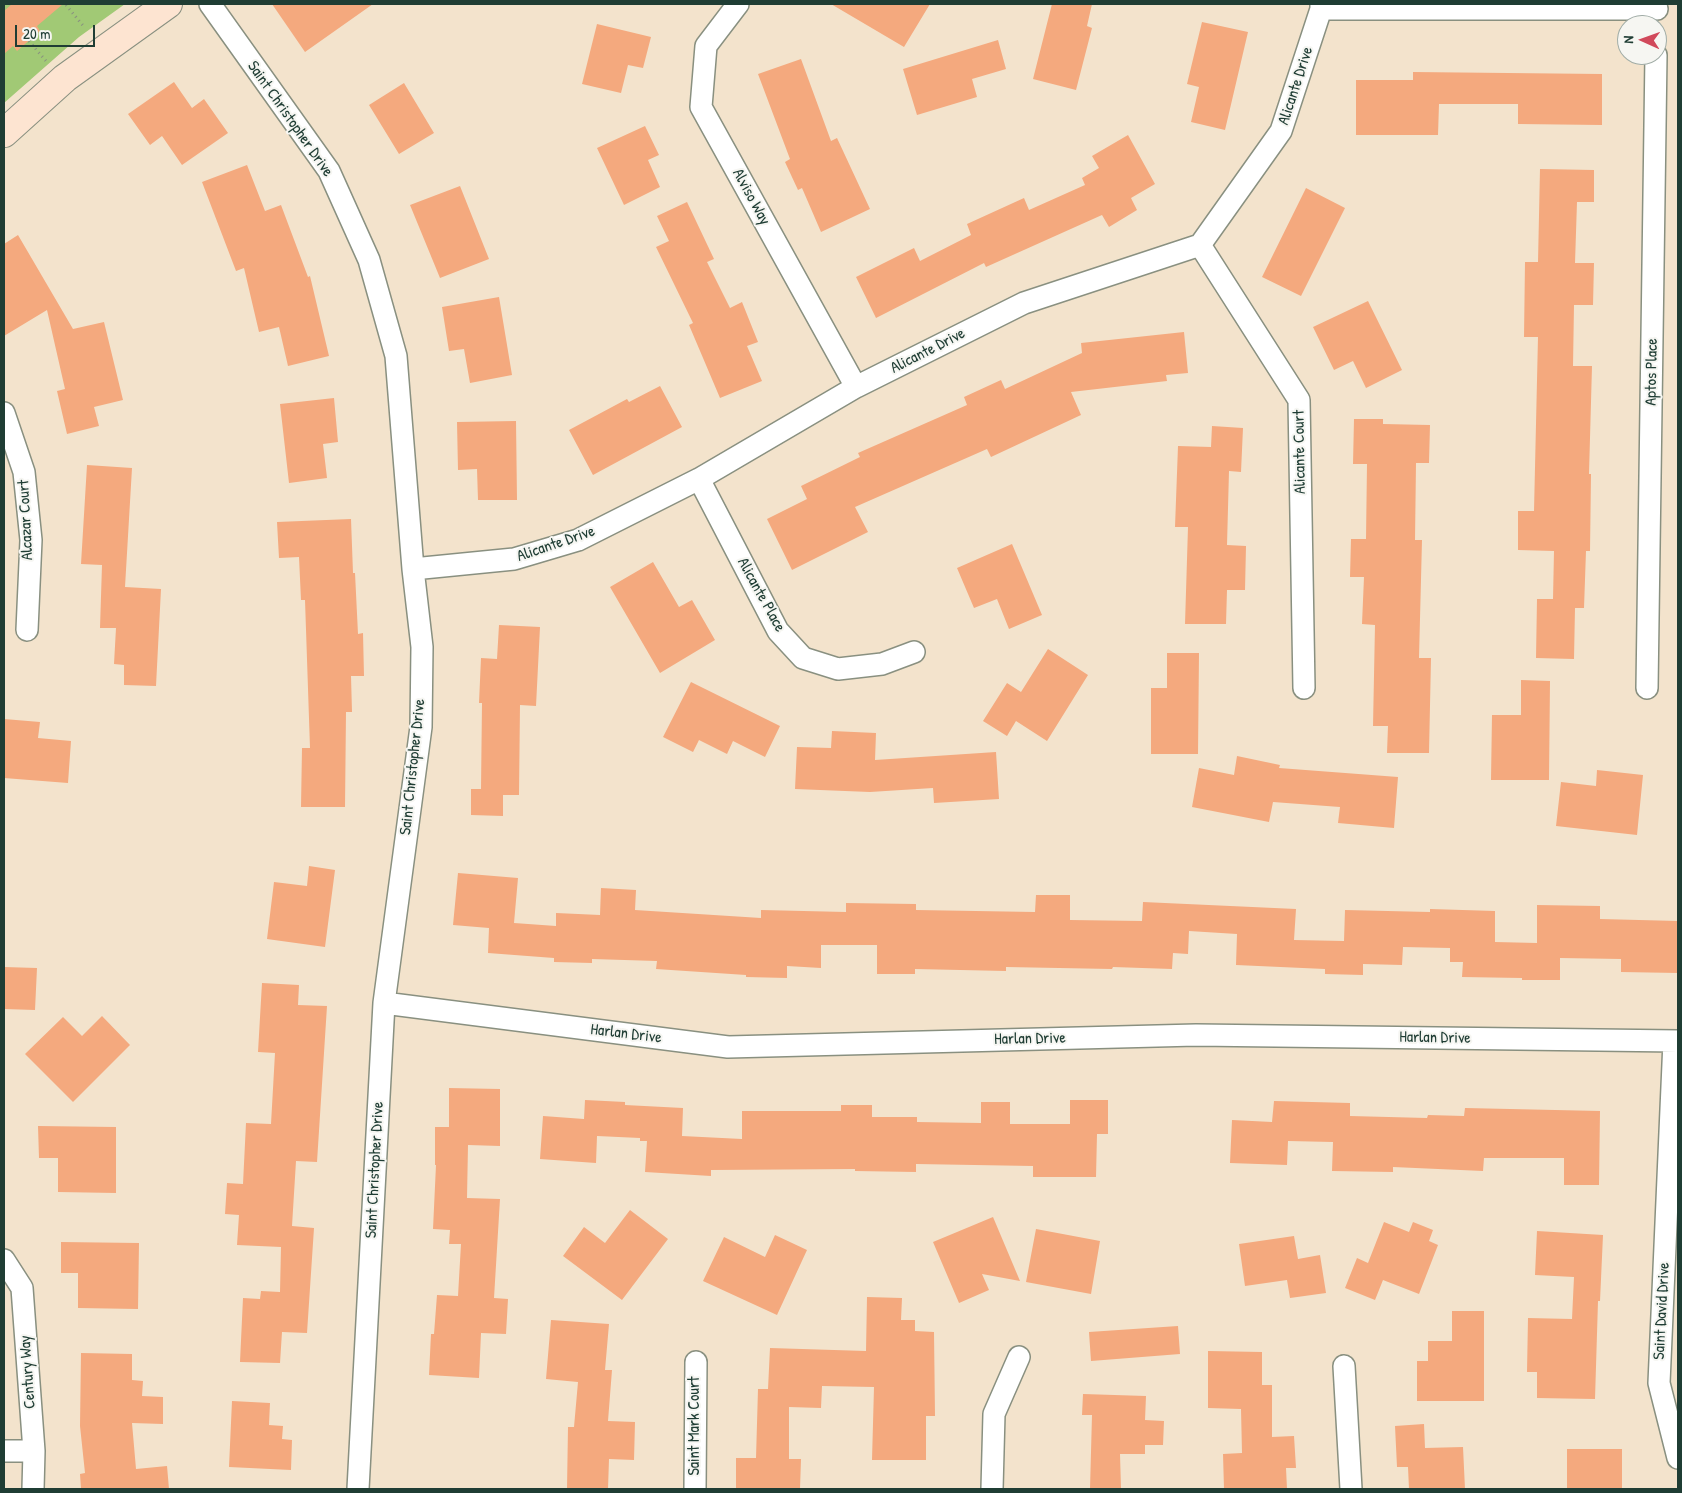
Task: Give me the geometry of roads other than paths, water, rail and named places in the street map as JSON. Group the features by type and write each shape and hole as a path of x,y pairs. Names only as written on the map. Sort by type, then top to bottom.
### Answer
{"street":[{"path":"4,133 65,78 168,4"},
{"name":"Saint Christopher Drive","path":"210,4 329,170 369,260 396,356 413,569 422,647 421,727 384,1002 358,1489"},
{"name":"Alviso Way","path":"738,4 706,46 701,107 856,387"},
{"path":"1321,6 1657,13"},
{"name":"Alicante Drive","path":"413,569 514,560 578,540 699,479 856,387 1024,303 1200,246 1281,131 1321,6"},
{"name":"Aptos Place","path":"1647,688 1656,65"},
{"name":"Alicante Court","path":"1200,246 1299,400 1304,688"},
{"name":"Alcazar Court","path":"4,413 24,472 31,540 26,630"},
{"name":"Alicante Place","path":"699,479 778,631 803,658 838,669 882,664 914,652"},
{"name":"Harlan Drive","path":"384,1002 728,1047 1196,1035 1676,1041"},
{"name":"Saint David Drive","path":"1676,1041 1659,1383 1678,1458"},
{"name":"Century Way","path":"4,1260 22,1288 34,1451 33,1489"},
{"path":"992,1489 994,1414 1019,1357"},
{"name":"Saint Mark Court","path":"695,1489 696,1362"},
{"path":"1344,1366 1351,1489"},
{"path":"4,1451 34,1451"}]}
